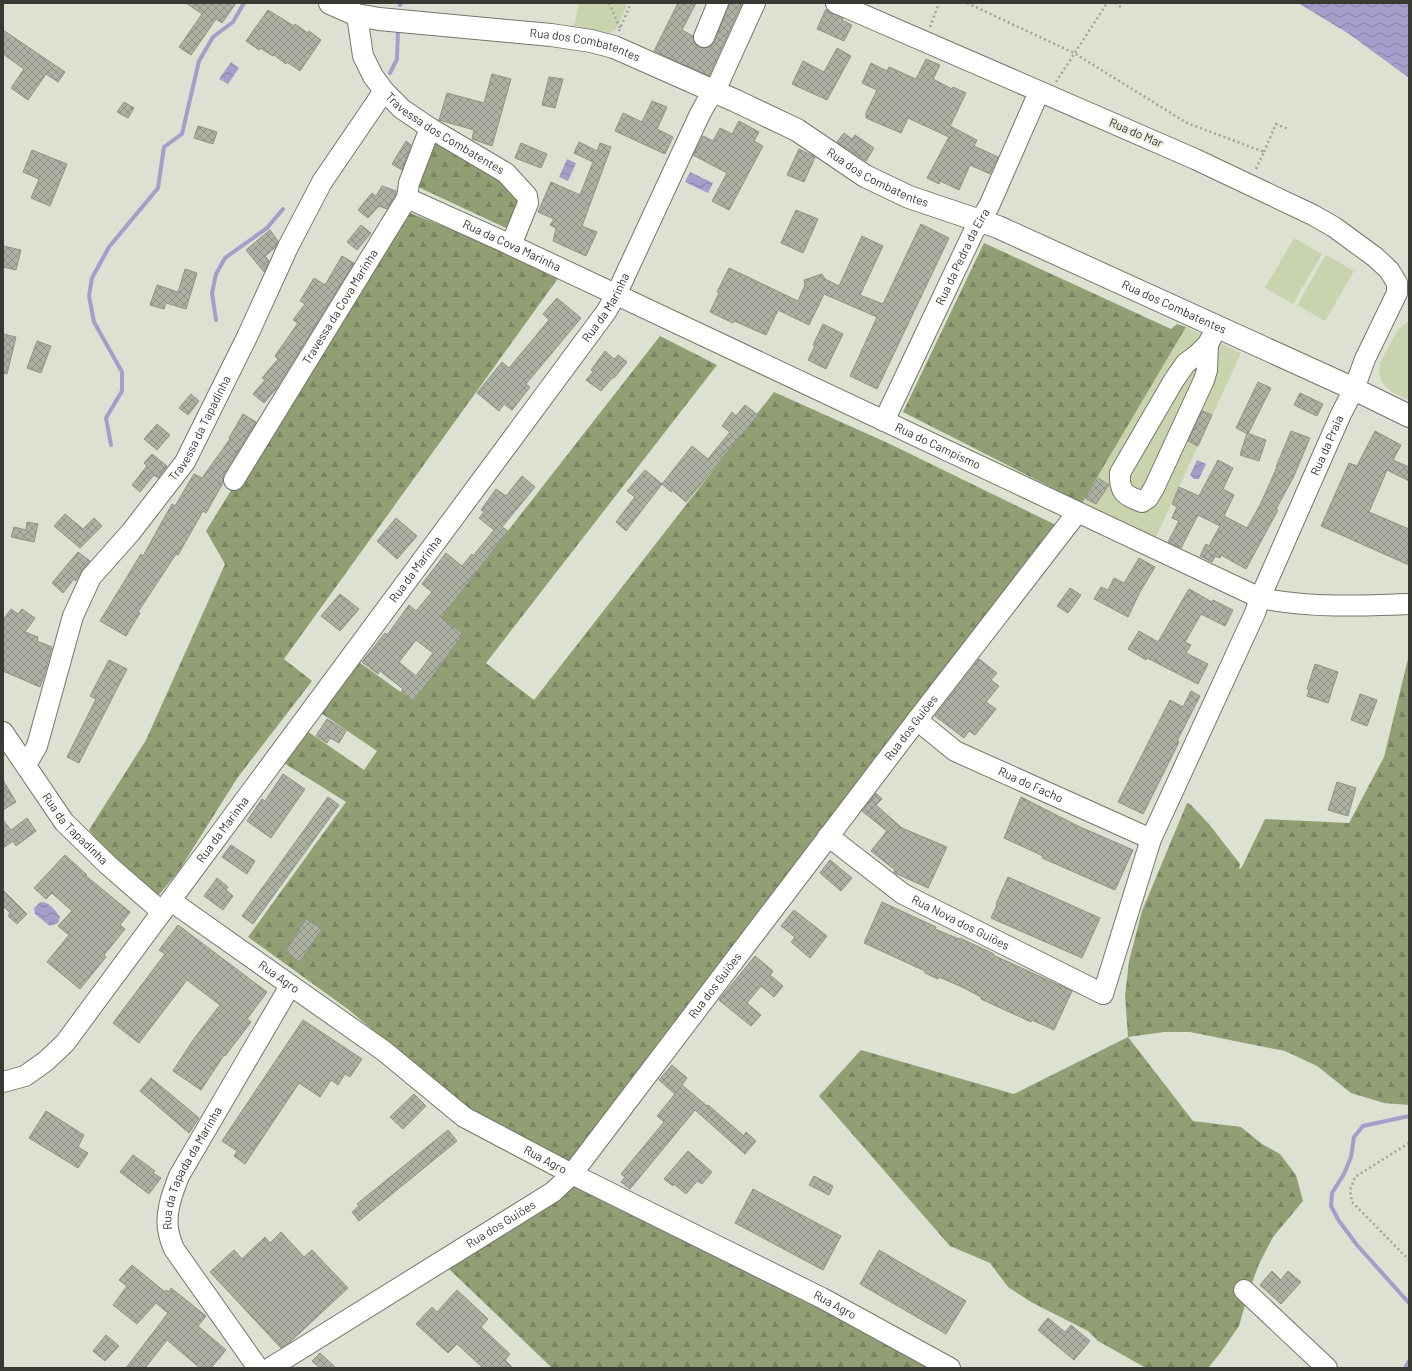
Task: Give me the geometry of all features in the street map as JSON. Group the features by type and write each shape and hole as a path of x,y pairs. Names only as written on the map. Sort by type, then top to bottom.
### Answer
{"main road":[{"name":"Rua dos Combatentes","path":"330,3 357,15 379,19 551,35 591,41 614,47 797,130 865,176 909,197 980,220 1212,335 1354,389 1409,416"}],"street":[{"path":"704,36 718,3"},
{"name":"Rua da Marinha","path":"3,1082 25,1076 46,1061 65,1043 601,318 616,295 706,103 715,92 755,3"},
{"name":"Rua do Mar","path":"836,3 1046,90 1313,215 1334,227 1375,256 1389,270 1403,296"},
{"name":"Travessa dos Combatentes","path":"357,15 363,56 373,76 384,91 402,109 430,128 506,173 527,196 528,203 511,245"},
{"name":"Rua da Pedra da Eira","path":"884,421 980,220 989,206 1046,90"},
{"name":"Travessa da Tapadinha","path":"26,765 37,746 73,616 91,577 132,532 185,462 247,337 288,247 319,188 384,91"},
{"name":"Travessa da Cova Marinha","path":"234,480 407,198 409,183 430,128"},
{"name":"Rua da Cova Marinha","path":"407,198 616,295"},
{"name":"Rua do Campismo","path":"616,295 1260,598 1286,604 1348,606 1409,604"},
{"name":"Rua da Praia","path":"1103,994 1151,839 1255,613 1260,598 1341,414 1354,389 1364,359 1403,296"},
{"path":"1212,335 1207,370 1204,380 1154,488 1148,498 1142,502 1132,498 1124,492 1120,485 1120,473 1174,380 1186,363 1212,335"},
{"name":"Rua dos Guiões","path":"270,1368 553,1192 572,1174 828,836 1077,513"},
{"name":"Rua do Facho","path":"917,720 955,751 1151,839"},
{"name":"Rua da Tapadinha","path":"3,732 64,822 108,865 167,907"},
{"name":"Rua Nova dos Guiões","path":"828,836 904,894 1103,994"},
{"name":"Rua Agro","path":"167,907 290,986 384,1052 464,1117 572,1174 822,1298 950,1368"},
{"name":"Rua da Tapada da Marinha","path":"258,1368 174,1249 168,1234 168,1216 172,1196 179,1176 290,986"},
{"path":"1244,1290 1327,1368"}],"path":[{"path":"609,3 620,28"},
{"path":"616,34 631,3"},
{"path":"930,28 938,3"},
{"path":"967,3 1074,53 1187,124 1264,152"},
{"path":"1046,90 1074,53 1107,3"},
{"path":"1115,3 1121,7"},
{"path":"1253,175 1276,124 1288,129"},
{"path":"1409,1142 1355,1177 1350,1190 1352,1202 1409,1260"}],"green space":[{"path":"579,3 628,3 617,28 610,33 574,26"},
{"path":"434,137 506,178 523,200 508,229 416,186"},
{"path":"410,213 511,253 559,277 284,659 312,681 238,777 178,872 157,897 113,861 89,830 146,740 225,564 206,531 346,304"},
{"path":"1294,238 1322,254 1293,304 1265,288"},
{"path":"984,243 1171,329 1177,324 1186,327 1082,503 903,412"},
{"path":"1326,255 1354,271 1325,321 1297,305"},
{"path":"1409,321 1409,400 1391,391 1383,383 1379,371 1380,363 1398,329"},
{"path":"1186,327 1241,353 1155,539 1082,503"},
{"path":"660,336 717,365 486,663 534,700 774,392 890,444 1060,527 566,1169 483,1118 437,1084 349,1010 248,937 346,802 284,763 307,731 364,770 377,751 321,713 359,662 413,701 463,634 440,618"},
{"path":"1409,655 1409,1105 1384,1103 1351,1093 1317,1066 1285,1051 1190,1032 1164,1032 1128,1037 1125,996 1129,961 1142,911 1187,803 1190,804 1209,824 1240,864 1239,869 1242,867 1265,819 1349,823 1384,757"},
{"path":"1128,1037 1193,1121 1241,1127 1262,1144 1280,1154 1296,1175 1303,1201 1273,1237 1259,1264 1249,1291 1239,1326 1208,1368 1146,1368 1098,1341 1088,1331 1031,1302 1008,1287 990,1263 950,1246 819,1096 861,1050 1014,1094"},
{"path":"566,1169 940,1368 552,1368 447,1267"}],"water":[{"path":"1298,3 1409,3 1409,78 1349,34"},
{"path":"231,62 239,68 228,84 219,79"},
{"path":"567,159 576,163 568,181 559,177"},
{"path":"690,172 713,183 708,193 685,182"},
{"path":"1197,460 1206,464 1199,479 1194,479 1190,475"},
{"path":"40,902 47,903 54,909 60,917 58,923 50,926 35,914 34,908"}],"building":[{"path":"186,3 236,3 222,23 216,19 191,55 179,47 202,14"},
{"path":"678,3 696,3 682,30 693,36 695,44 699,47 705,48 711,46 715,41 729,3 742,3 709,76 654,51"},
{"path":"826,9 843,18 842,20 852,25 844,41 817,29"},
{"path":"268,10 294,26 295,24 308,33 309,31 321,40 300,71 287,62 286,64 274,55 273,56 260,48 259,50 246,41"},
{"path":"3,30 65,72 58,82 46,74 28,100 11,88 24,69 3,54"},
{"path":"837,48 851,56 827,100 792,84 803,61 824,72"},
{"path":"926,59 940,65 933,79 952,89 953,87 966,93 950,126 977,140 974,146 998,157 990,174 970,165 959,190 940,181 939,184 927,178 949,137 908,118 901,133 866,118 866,113 877,90 862,83 871,63 887,71 889,67 916,79"},
{"path":"492,74 511,79 492,146 472,139 474,130 439,120 447,93 484,103"},
{"path":"549,77 563,79 555,108 542,105"},
{"path":"652,101 667,107 657,129 673,137 665,154 615,131 623,113 642,122"},
{"path":"124,102 134,108 128,118 117,112"},
{"path":"739,121 759,132 754,141 763,146 729,210 712,201 727,173 693,155 703,136 713,141 720,128 732,134"},
{"path":"198,126 217,132 213,144 194,138"},
{"path":"844,133 852,139 855,135 874,148 866,161 837,142"},
{"path":"406,141 411,145 402,170 392,164"},
{"path":"579,142 597,151 600,143 611,147 582,226 597,232 586,256 553,241 556,228 550,225 554,219 538,212 551,182 580,195 593,162 574,153"},
{"path":"521,143 547,154 541,168 515,158"},
{"path":"799,149 815,157 804,182 787,175"},
{"path":"32,150 67,164 50,206 31,198 39,179 23,172"},
{"path":"382,186 396,191 396,194 387,209 379,206 368,218 358,210 372,193 376,196"},
{"path":"796,210 818,219 803,253 781,243"},
{"path":"921,224 949,238 877,389 850,376 877,317 824,294 809,325 778,310 766,335 734,321 733,323 710,312 719,293 717,292 729,268 798,301 805,285 804,280 822,274 825,279 839,286 862,236 883,246 860,295 883,304"},
{"path":"361,225 371,233 357,250 347,242"},
{"path":"270,230 278,241 275,248 265,256 269,261 264,272 246,250"},
{"path":"3,246 21,250 16,270 3,267"},
{"path":"342,256 354,263 276,389 264,403 253,394 265,380 262,378 278,359 275,356 298,323 293,320 305,304 300,301 314,278 325,285"},
{"path":"185,269 197,273 186,309 166,303 164,309 150,305 157,285 178,292"},
{"path":"557,298 581,318 526,384 530,387 512,410 504,404 499,411 477,393 502,362 509,368 549,320 543,314"},
{"path":"823,324 843,334 826,369 808,360"},
{"path":"3,334 16,337 7,374 3,373"},
{"path":"37,341 51,346 41,373 27,368"},
{"path":"605,351 614,359 618,355 627,362 601,391 586,380 593,372 591,370"},
{"path":"1258,382 1271,388 1248,434 1236,428"},
{"path":"1300,393 1323,404 1317,416 1294,405"},
{"path":"191,394 199,401 188,415 179,408"},
{"path":"745,405 758,415 686,502 662,484 692,446 708,459 730,432 722,426 732,412 736,416"},
{"path":"1202,411 1212,415 1198,446 1188,441"},
{"path":"243,414 256,422 224,474 223,483 206,513 203,511 178,555 176,554 138,612 140,613 126,636 100,621 141,554 143,556 172,504 175,506 194,474 202,478 230,439 229,438"},
{"path":"157,424 170,435 157,450 144,439"},
{"path":"1291,431 1310,438 1293,478 1276,509 1278,510 1246,569 1221,555 1220,558 1215,556 1212,562 1200,556 1206,544 1209,546 1220,526 1198,515 1181,548 1168,542 1179,521 1172,518 1177,507 1172,504 1179,487 1199,496 1218,460 1233,468 1223,489 1234,495 1224,516 1247,528 1260,505"},
{"path":"1375,431 1401,445 1393,460 1409,467 1409,481 1387,470 1369,512 1409,529 1409,565 1321,526 1349,463 1357,466"},
{"path":"1247,433 1266,440 1259,461 1240,455"},
{"path":"152,454 167,466 158,478 154,475 140,492 132,485 147,466 144,463"},
{"path":"645,470 662,484 626,531 616,522 635,497 627,491"},
{"path":"522,476 535,487 502,527 508,531 441,618 463,634 426,685 412,701 401,692 403,689 380,671 378,674 362,662 385,633 387,635 409,605 416,611 432,592 422,584 446,553 462,566 472,554 473,556 494,530 479,518 484,512 481,510 496,489 506,496","holes":["416,640 433,653 416,676 399,662"]},
{"path":"1098,478 1109,485 1096,504 1085,498"},
{"path":"65,514 83,529 94,518 102,526 80,548 54,526"},
{"path":"396,518 417,536 397,559 377,541"},
{"path":"27,522 38,524 34,542 11,537 14,527 26,530"},
{"path":"78,552 90,561 82,570 76,581 74,579 63,593 52,583"},
{"path":"1139,558 1155,567 1140,592 1128,617 1094,599 1101,587 1108,590 1114,578 1124,583"},
{"path":"1070,588 1081,595 1068,613 1057,606"},
{"path":"1189,589 1212,602 1213,600 1233,610 1225,626 1201,614 1185,642 1191,645 1186,653 1208,664 1198,684 1147,658 1146,660 1128,649 1139,631 1158,642"},
{"path":"340,594 359,609 340,631 321,616"},
{"path":"11,609 18,614 22,609 35,618 25,632 38,637 37,641 52,647 40,687 3,671 3,620"},
{"path":"979,659 997,673 991,680 999,686 986,702 996,709 975,735 969,731 964,738 935,716"},
{"path":"109,660 127,669 79,763 67,757 96,699 90,696"},
{"path":"1315,664 1338,672 1328,703 1307,696 1309,690 1307,689"},
{"path":"1191,691 1200,696 1143,814 1118,802 1170,700 1183,707"},
{"path":"1360,694 1377,700 1367,726 1351,720"},
{"path":"327,719 346,731 339,743 330,738 327,743 316,736"},
{"path":"283,774 305,789 271,838 247,821 262,799 265,801"},
{"path":"3,780 16,802 3,810"},
{"path":"1337,782 1356,788 1348,816 1328,810"},
{"path":"876,793 882,799 876,805 902,828 947,847 928,888 895,873 895,870 871,851 887,831 862,811"},
{"path":"328,797 339,805 253,924 242,916"},
{"path":"1021,797 1078,826 1133,850 1115,890 1042,858 1043,856 1004,838"},
{"path":"27,818 36,831 16,846 13,841 3,848 3,820 11,830"},
{"path":"231,845 255,861 247,874 222,857"},
{"path":"65,855 87,875 86,876 130,912 120,925 125,929 104,955 106,957 80,989 47,962 69,935 58,926 72,911 52,893 46,899 34,888"},
{"path":"830,860 852,878 841,891 820,873"},
{"path":"1008,877 1100,918 1082,958 991,918"},
{"path":"217,878 228,887 226,890 233,896 223,910 204,896"},
{"path":"3,890 27,914 17,924 8,916 10,913 3,906"},
{"path":"882,902 936,927 935,929 959,939 960,938 994,954 993,955 1072,991 1054,1030 1032,1020 1031,1022 981,999 981,997 962,987 939,977 938,979 925,973 925,971 864,943"},
{"path":"794,910 827,936 810,958 791,942 795,937 781,926"},
{"path":"306,919 322,929 300,962 285,952"},
{"path":"178,925 267,992 247,1019 251,1022 225,1056 224,1055 201,1090 173,1071 193,1040 220,1005 187,980 139,1043 113,1023 165,954 159,950"},
{"path":"755,956 773,971 770,975 783,986 774,997 761,986 747,1003 761,1015 751,1026 719,1000"},
{"path":"303,1020 362,1059 350,1077 345,1074 338,1085 331,1080 320,1097 299,1083 245,1164 234,1156 237,1151 222,1141"},
{"path":"672,1065 687,1078 682,1085 744,1136 746,1132 756,1141 745,1154 695,1110 630,1189 621,1182 625,1177 621,1174 664,1122 657,1116 675,1094 659,1080"},
{"path":"151,1078 199,1118 189,1133 140,1091"},
{"path":"414,1094 426,1106 403,1129 390,1117"},
{"path":"46,1111 84,1135 78,1147 88,1153 78,1168 29,1138"},
{"path":"448,1130 457,1141 359,1221 352,1212 359,1206 357,1204"},
{"path":"688,1151 712,1172 702,1184 697,1181 686,1194 674,1184 673,1186 664,1179"},
{"path":"133,1155 155,1171 153,1173 161,1178 149,1194 120,1172"},
{"path":"814,1176 833,1186 829,1195 809,1185"},
{"path":"753,1189 841,1236 823,1270 735,1223"},
{"path":"281,1232 304,1257 312,1250 348,1288 290,1342 281,1348 210,1272 234,1250 242,1259 265,1237 270,1243"},
{"path":"879,1250 966,1301 946,1334 860,1284"},
{"path":"132,1265 165,1292 166,1290 169,1292 171,1288 206,1316 198,1326 226,1350 211,1368 200,1368 167,1340 145,1368 126,1368 168,1313 156,1303 137,1324 113,1305 127,1286 119,1280"},
{"path":"1272,1271 1281,1280 1288,1271 1301,1282 1281,1304 1260,1285"},
{"path":"457,1290 488,1319 481,1327 510,1354 505,1360 513,1368 483,1368 457,1344 448,1353 416,1324 432,1307 437,1312"},
{"path":"1048,1318 1065,1332 1071,1325 1090,1341 1074,1360 1038,1330"},
{"path":"106,1335 119,1346 105,1361 93,1351"},
{"path":"320,1353 336,1368 320,1368 312,1361"}],"waterway":[{"path":"111,445 106,418 122,391 122,372 94,322 89,296 92,278 109,247 158,188 164,147 182,134 199,61 213,37 233,22 244,3"},
{"path":"390,73 397,59 398,30"},
{"path":"216,320 212,293 216,274 225,258 267,228 283,209"},
{"path":"1409,1116 1363,1126 1354,1137 1351,1157 1344,1174 1332,1193 1331,1206 1339,1221 1357,1245 1409,1303"},
{"path":"1405,1368 1409,1361"}]}
